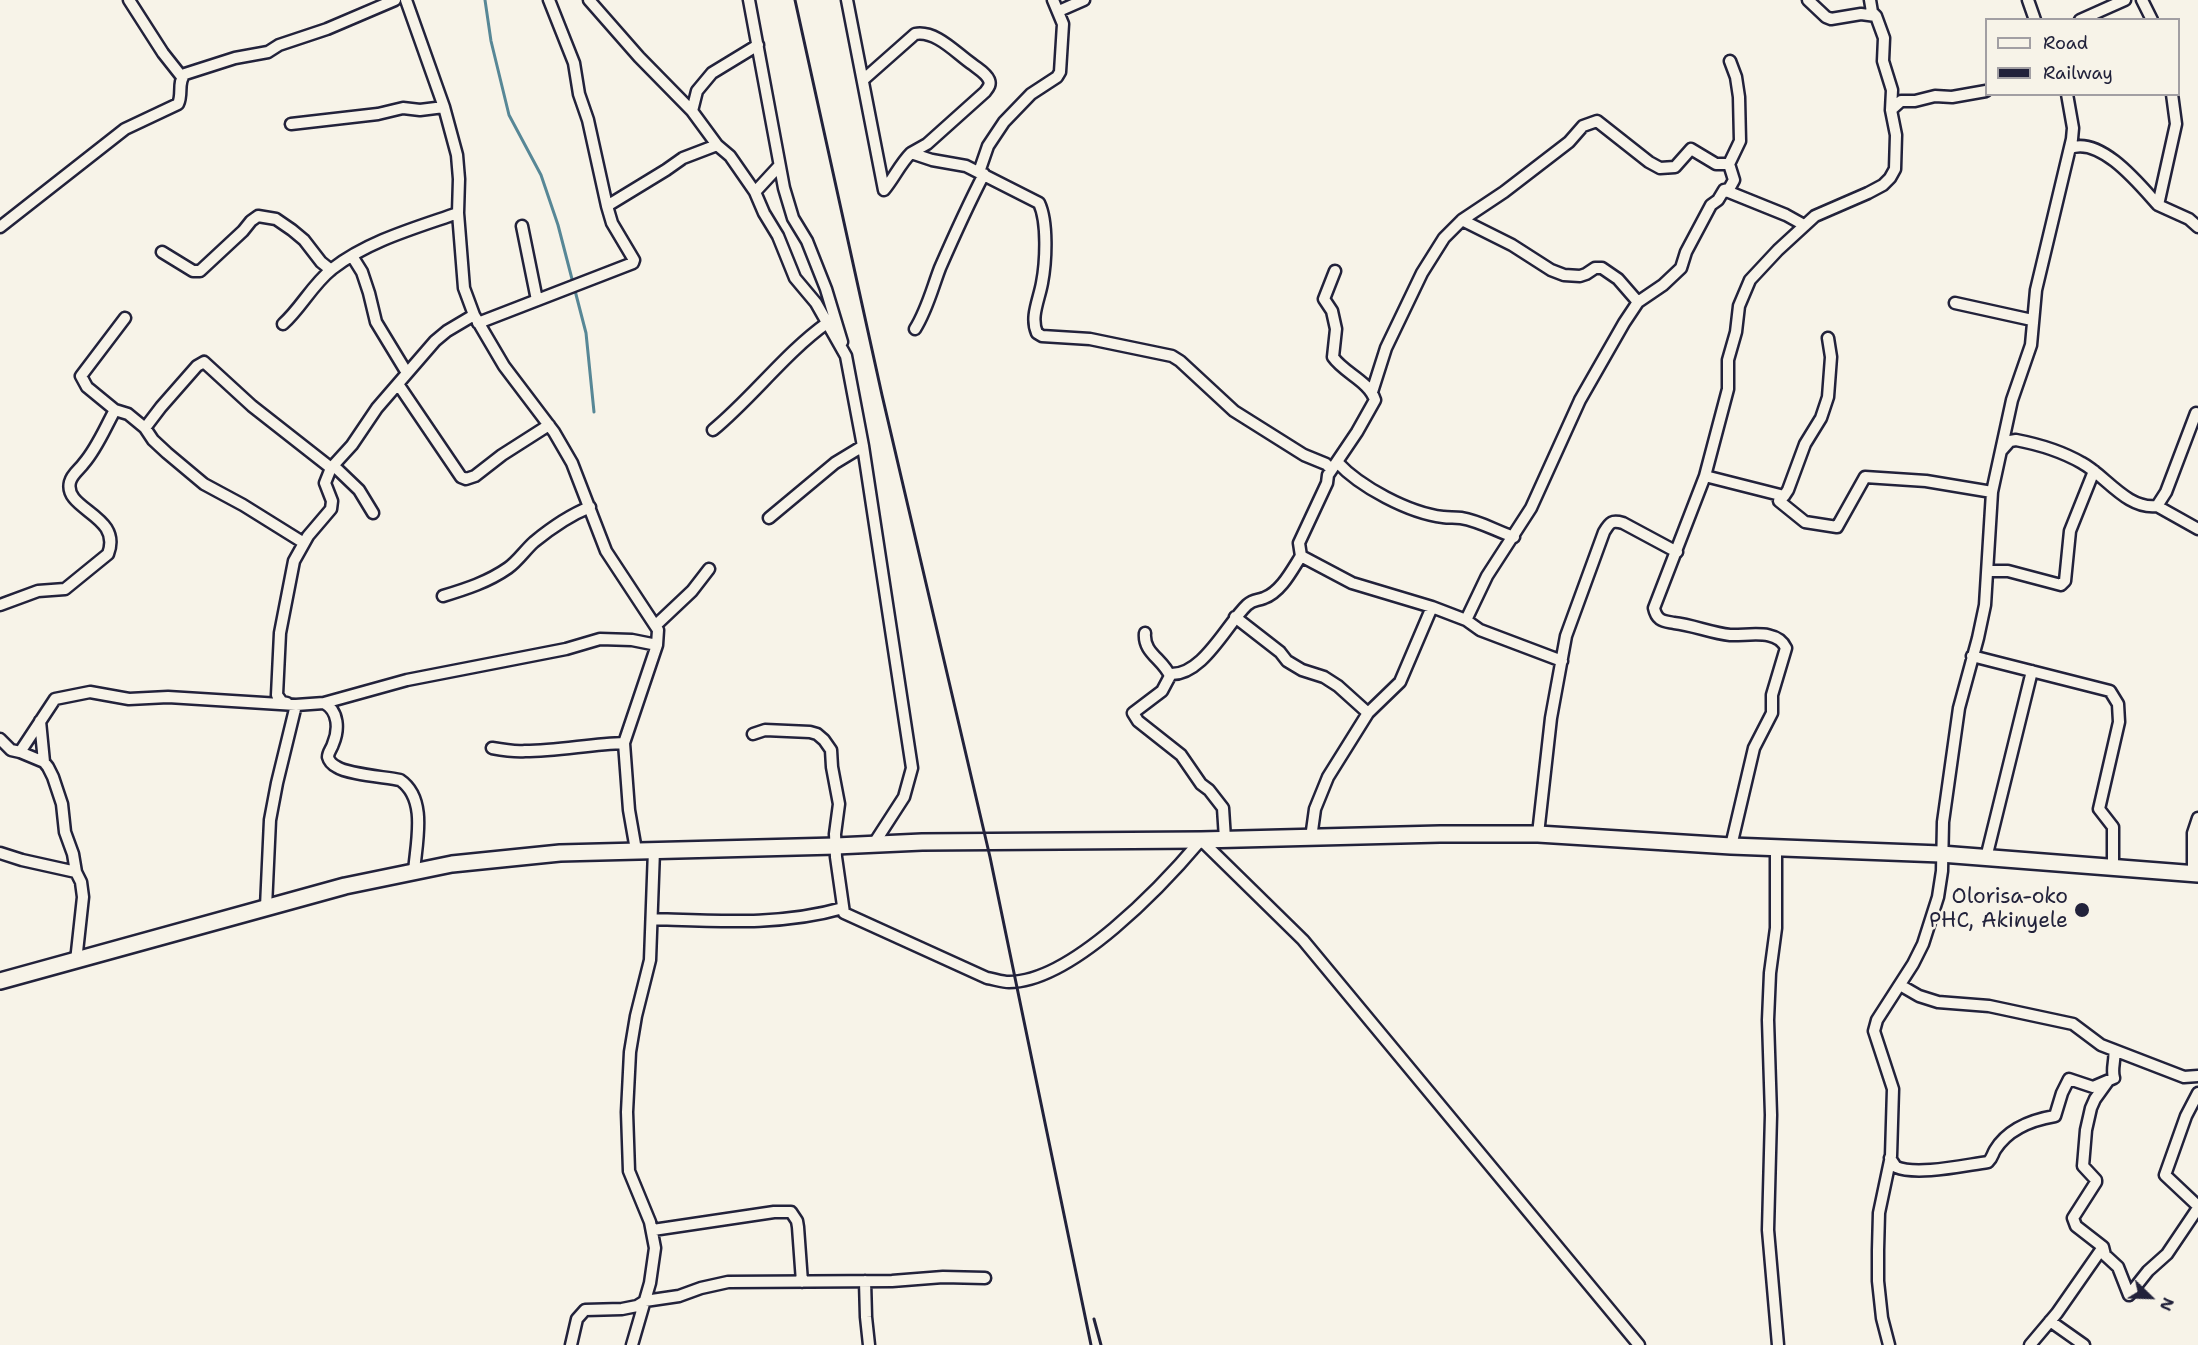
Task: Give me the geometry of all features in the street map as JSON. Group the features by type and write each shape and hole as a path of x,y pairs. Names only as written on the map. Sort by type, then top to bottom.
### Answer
{"main road":[{"path":"0,981 345,886 453,864 560,852 922,842 1538,834 1731,846 1941,854 2196,874"}],"street":[{"path":"0,227 125,129 178,104 182,77 163,53 129,0"},
{"path":"182,77 214,64 268,52 279,45 327,29 395,0"},
{"path":"406,0 444,107 457,155 458,213 464,288 476,319 504,366 549,425 572,463 606,551 656,625 657,645 624,743 629,810 636,850"},
{"path":"296,705 282,702 277,695 280,633 294,561 304,543 331,509 332,501 325,483 332,467 352,445 377,408 435,341 447,331 476,319 537,300 634,261 612,223 588,120 579,94 574,63 549,0"},
{"path":"589,0 639,57 692,111 717,145 730,156 755,192 778,236 795,278 816,303 846,356"},
{"path":"749,0 784,188 793,218 807,241 826,289 846,356 864,447 912,768 904,798 873,844"},
{"path":"847,0 862,80 884,190 898,172 902,162 911,153 927,144 989,86 989,79 981,71 940,40 921,33 915,34 862,80"},
{"path":"915,329 928,306 939,272 982,173 988,146 1004,122 1031,94 1057,78 1060,72 1063,24 1053,0"},
{"path":"1059,11 1084,0"},
{"path":"1808,0 1831,19 1861,14 1876,16"},
{"path":"1731,846 1754,748 1772,713 1772,695 1786,648 1781,640 1774,636 1727,634 1659,619 1654,608 1706,476 1728,389 1728,360 1736,332 1739,306 1750,280 1815,216 1868,193 1890,178 1895,169 1897,156 1891,110 1892,90 1883,61 1884,38 1876,16 1872,12 1870,0"},
{"path":"2028,0 2034,18"},
{"path":"2084,18 2125,0"},
{"path":"2142,0 2151,18"},
{"path":"692,111 697,91 712,73 758,45"},
{"path":"1466,620 1487,576 1531,508 1580,400 1638,302 1663,285 1681,268 1686,252 1711,205 1718,200 1724,190 1729,189 1734,180 1729,164 1740,141 1739,97 1736,77 1730,61"},
{"path":"1891,110 1901,101 1915,101 1935,96 1952,97 1985,91"},
{"path":"1889,1345 1882,1318 1878,1281 1878,1250 1879,1213 1890,1158 1893,1089 1874,1031 1877,1020 1923,945 1938,897 1942,870 1943,822 1959,708 1985,605 1992,492 2012,400 2031,345 2032,320 2043,254 2070,148 2073,128 2067,96"},
{"path":"2158,206 2176,124 2172,96"},
{"path":"291,124 378,114 403,108 420,110 444,107"},
{"path":"1372,392 1386,348 1422,273 1444,238 1462,220 1504,192 1569,141 1583,126 1597,121 1660,168 1675,167 1691,149 1716,164 1729,164"},
{"path":"608,206 682,158 717,145"},
{"path":"2070,148 2082,146 2109,157 2132,177 2158,206 2189,219 2198,227"},
{"path":"911,153 932,160 966,166 1039,203 1043,211 1045,241 1043,280 1033,324 1037,333 1042,336 1090,339 1172,356 1234,411 1304,455 1334,465 1398,503 1418,511 1443,518 1461,517 1514,537"},
{"path":"755,192 780,165"},
{"path":"1724,190 1786,215 1804,225"},
{"path":"283,324 307,294 331,270 352,256 383,240 458,213"},
{"path":"162,252 193,271 200,271 251,221 258,216 268,216 276,219 304,240 321,262 331,270"},
{"path":"1462,220 1481,228 1551,270 1564,275 1580,276 1599,267 1602,268 1618,279 1638,302"},
{"path":"522,226 537,300"},
{"path":"352,256 365,283 376,322 407,373"},
{"path":"1169,674 1181,674 1200,662 1235,617 1251,601 1265,598 1288,577 1301,556 1299,543 1334,465 1375,400 1372,392 1342,368 1333,357 1336,329 1332,310 1324,299 1335,271"},
{"path":"1955,303 2032,320"},
{"path":"125,318 81,376 87,387 115,410 128,414 145,428 153,440 204,484 304,543"},
{"path":"713,430 738,410 807,337 827,323"},
{"path":"1706,476 1784,496 1805,444 1821,418 1828,397 1831,357 1828,338"},
{"path":"145,428 189,374 204,362 252,406 359,490 373,513"},
{"path":"398,384 461,477 466,479 475,476 502,455 549,425"},
{"path":"0,605 38,591 65,589 108,554 111,546 106,526 74,498 69,490 69,482 94,449 115,410"},
{"path":"2157,506 2166,492 2196,413"},
{"path":"2000,452 2010,441 2019,441 2081,462 2133,500 2147,506 2157,506 2198,529"},
{"path":"770,518 835,463 864,447"},
{"path":"1988,571 2008,571 2061,585 2066,580 2070,531 2094,471"},
{"path":"1779,501 1805,522 1837,527 1865,477 1926,481 1992,492"},
{"path":"443,596 471,588 494,577 519,559 533,543 553,528 574,513 590,507"},
{"path":"1538,834 1551,718 1566,636 1610,522 1615,520 1623,523 1677,552"},
{"path":"1301,556 1352,583 1432,607 1466,620 1480,630 1562,661"},
{"path":"656,625 692,591 709,569"},
{"path":"1311,838 1315,809 1328,777 1368,713 1400,682 1432,607"},
{"path":"1235,617 1280,652 1287,661 1302,670 1324,677 1368,713"},
{"path":"1145,633 1144,641 1149,651 1169,674 1169,680 1162,691 1133,714 1138,721 1181,755 1201,784 1209,789 1223,808 1225,839"},
{"path":"20,752 55,699 90,692 129,699 168,697 296,705 324,703 407,680 566,649 600,639 632,640 657,645"},
{"path":"1972,656 2110,692 2118,704 2119,722 2099,809 2113,827 2113,868"},
{"path":"1986,858 2032,671"},
{"path":"324,703 336,714 337,733 328,758 331,762 345,771 400,780 408,786 416,800 414,872"},
{"path":"266,907 270,820 296,705"},
{"path":"40,721 44,762"},
{"path":"753,734 765,730 810,732 817,734 829,746 839,804 836,846 844,912 987,978 1009,982 1023,980 1048,971 1091,946 1162,885 1201,840 1303,940 1639,1345"},
{"path":"0,739 11,750 44,762 53,777 62,804 65,831 74,854 83,897 76,961"},
{"path":"492,748 522,752 556,750 578,745 624,743"},
{"path":"2196,874 2193,833 2198,818"},
{"path":"1776,846 1776,928 1770,973 1768,1020 1771,1115 1768,1230 1778,1345"},
{"path":"632,1345 655,1255 652,1230 629,1171 627,1112 630,1052 650,960 654,850"},
{"path":"0,853 76,872"},
{"path":"652,919 736,922 775,920 819,915 843,908"},
{"path":"1900,985 1919,996 1938,1002 1989,1006 2073,1024 2101,1045 2184,1077 2198,1076"},
{"path":"1890,1158 1896,1167 1905,1170 1945,1169 1988,1162 1996,1148 2013,1129 2055,1116 2069,1079 2093,1087 2114,1078 2112,1070 2116,1060 2114,1050"},
{"path":"2108,1081 2095,1099 2086,1130 2083,1166 2096,1182 2073,1218 2076,1226 2103,1247 2105,1255 2118,1267 2129,1295 2148,1271 2167,1254 2198,1207 2165,1175 2186,1116 2198,1093"},
{"path":"652,1230 774,1212 791,1212 798,1227 802,1282"},
{"path":"2030,1345 2103,1247"},
{"path":"571,1345 577,1319 585,1310 622,1309 637,1306 645,1301 679,1296 728,1282 985,1278"},
{"path":"865,1281 869,1345"},
{"path":"2050,1321 2084,1345"}],"waterway":[{"path":"485,0 491,41 509,115 541,175 558,225 586,333 594,412"}],"railway":[{"path":"795,0 882,395 990,857 1091,1345"},
{"path":"1094,1319 1101,1345"}],"place":[{"name":"Olorisa-oko PHC, Akinyele","path":"2082,910"}]}
